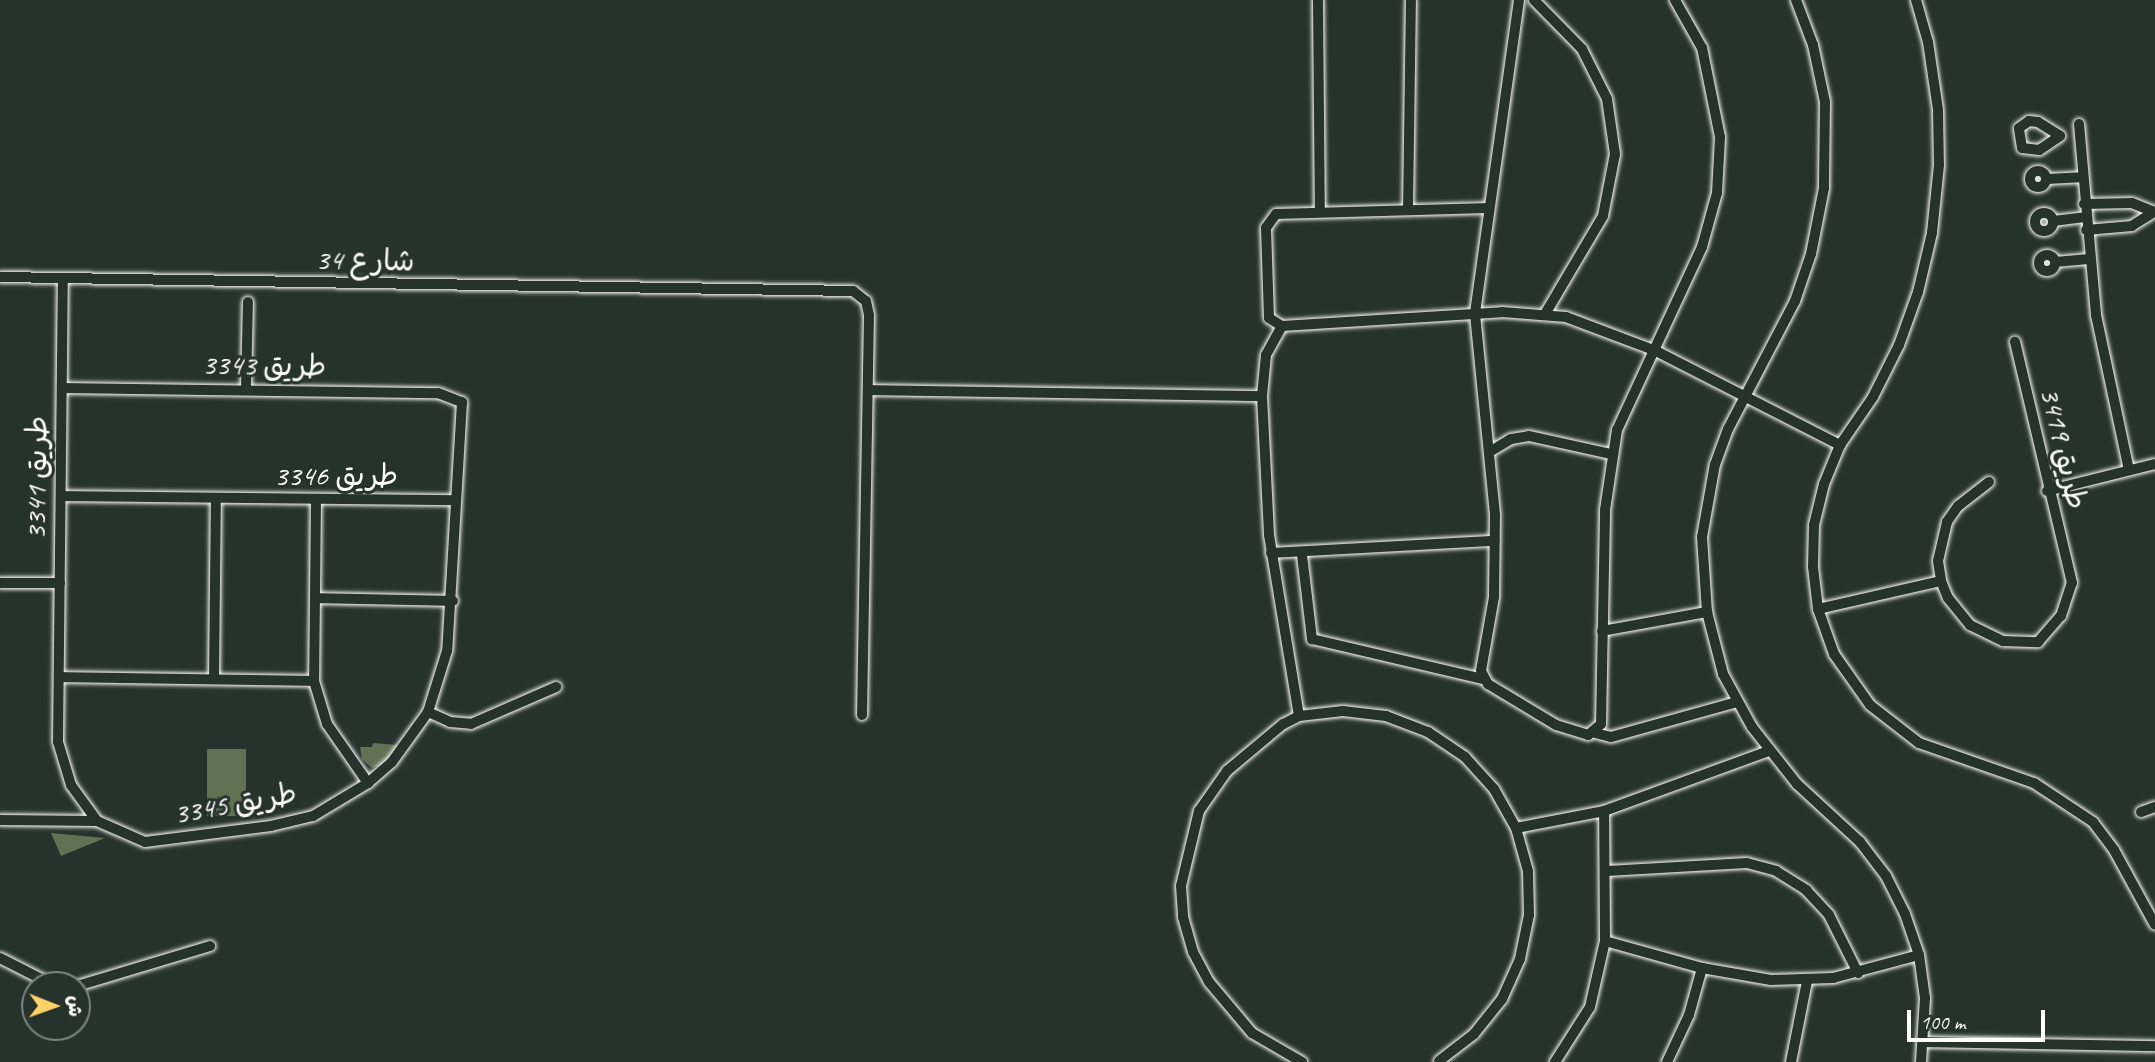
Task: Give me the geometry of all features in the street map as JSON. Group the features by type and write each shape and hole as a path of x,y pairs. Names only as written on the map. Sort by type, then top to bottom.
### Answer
{"street":[{"path":"1318,0 1320,212"},
{"path":"1408,210 1411,0"},
{"path":"1483,678 1495,541 1492,451 1475,314 1519,0"},
{"path":"1534,0 1582,49 1607,99 1615,154 1604,216 1545,314"},
{"path":"1595,733 1601,724 1605,509 1611,454 1617,430 1702,247 1719,164 1720,136 1702,48 1675,0"},
{"path":"1796,0 1813,45 1823,93 1824,188 1811,254 1795,301 1744,396 1719,453 1707,500 1702,537 1707,611 1723,674 1737,702 1769,751 1797,784 1860,842 1886,876 1905,914 1919,955 1925,998 1921,1062"},
{"path":"1916,0 1928,42 1938,110 1939,164 1932,233 1918,292 1899,345 1873,397 1840,445 1824,484 1814,525 1813,567 1818,609 1835,654 1870,705 1919,743 2034,783 2093,822 2114,850 2155,925"},
{"name":"طريق 3419","path":"2079,124 2081,177 2096,315 2129,470"},
{"path":"2060,136 2079,135"},
{"path":"2047,178 2081,177"},
{"path":"2084,204 2132,203 2154,211"},
{"path":"1489,208 1276,214 1267,223 1268,314 1274,324 1282,326 1475,314 1545,314 1586,323 1656,351 1840,445"},
{"path":"2086,230 2132,226 2154,211"},
{"path":"2053,221 2085,217"},
{"path":"2055,262 2090,259"},
{"name":"شارع 34","path":"0,277 63,280 730,287 860,294 869,308 868,390"},
{"name":"طريق 3341","path":"63,280 58,742 71,785 97,821"},
{"path":"246,388 248,302"},
{"path":"1282,326 1266,355 1262,396 1271,554 1299,716"},
{"name":"طريق 3419","path":"1941,581 1952,605 1970,625 2003,641 2038,642 2069,601 2072,583 2047,491 2015,342"},
{"name":"طريق 3343","path":"62,388 246,388 448,394 462,402"},
{"path":"862,715 868,390 1262,396"},
{"name":"طريق 3345","path":"97,821 145,842 233,832 313,816 368,783 392,762 428,712 447,650 453,601 455,500 462,402"},
{"path":"1492,451 1511,439 1529,436 1611,454"},
{"path":"2047,491 2155,464"},
{"path":"1818,609 1941,581 1940,541 1947,522 1972,492 1989,482"},
{"name":"طريق 3346","path":"61,496 455,500"},
{"path":"214,679 216,499"},
{"path":"316,500 314,681 327,724 368,783"},
{"path":"1271,554 1302,555 1495,541"},
{"path":"1302,555 1312,639 1483,678 1556,725 1611,737 1737,702"},
{"path":"0,583 60,583"},
{"path":"315,597 453,601"},
{"path":"1602,631 1707,611"},
{"path":"58,677 314,681"},
{"path":"428,712 450,722 471,724 556,687"},
{"path":"1302,1062 1252,1033 1209,982 1193,952 1183,917 1181,886 1185,853 1206,801 1227,771 1283,724 1299,716 1343,711 1387,716 1428,732 1465,757 1494,789 1516,828 1528,871 1529,915 1520,959 1488,1017 1474,1034 1437,1062"},
{"path":"1516,828 1604,811 1769,751"},
{"path":"2141,813 2155,807"},
{"path":"1555,1062 1590,1007 1605,941 1607,870 1604,811"},
{"path":"0,820 97,821"},
{"path":"1607,870 1746,863 1776,871 1805,891 1829,915 1858,974"},
{"path":"1605,941 1702,968 1771,980 1807,981 1858,974 1919,955"},
{"path":"91,982 210,946"},
{"path":"0,958 26,971"},
{"path":"1667,1062 1689,1015 1702,968"},
{"path":"1791,1062 1807,981"},
{"path":"1923,1042 2155,1046"}],"green space":[{"path":"373,743 398,745 400,748 389,762 372,768 362,759 360,747 372,747"},
{"path":"207,749 246,749 246,816 207,816"},
{"path":"51,833 105,838 61,856"}]}
